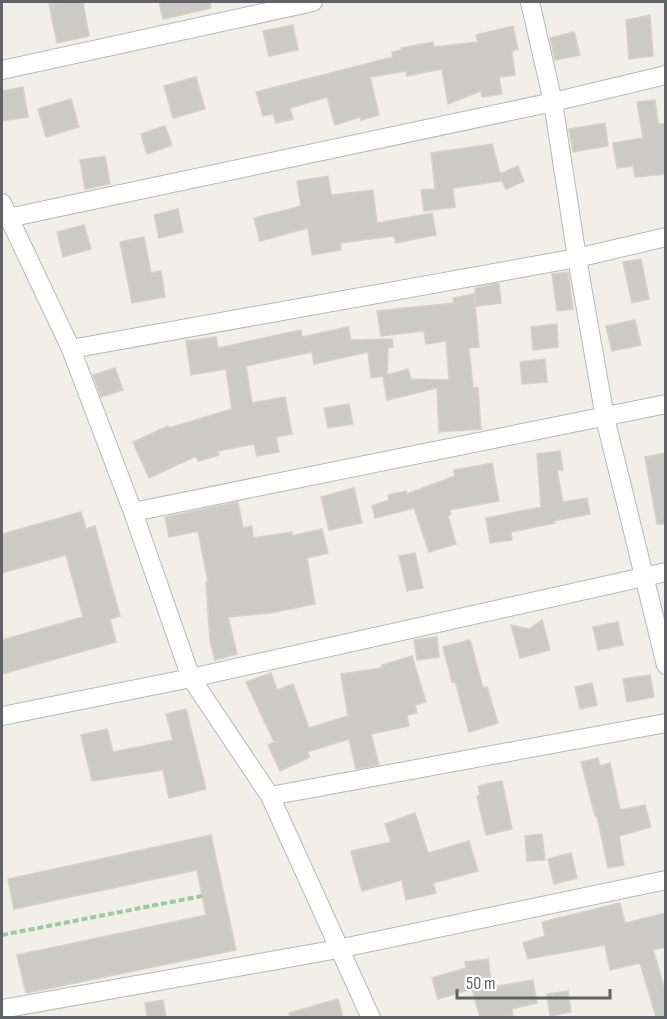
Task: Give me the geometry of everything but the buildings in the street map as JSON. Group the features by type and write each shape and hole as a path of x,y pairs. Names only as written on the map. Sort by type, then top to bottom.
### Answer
{"street":[{"path":"2,70 313,2"},
{"path":"530,2 553,102 605,418 666,665"},
{"path":"371,1017 270,796 191,678 133,512 71,348 5,210 553,102 666,75"},
{"path":"71,348 577,258 666,237"},
{"path":"133,512 666,404"},
{"path":"2,716 191,678 666,572"},
{"path":"270,796 666,723"},
{"path":"2,1009 338,949 666,880"}],"path":[{"path":"2,935 202,896"}]}
